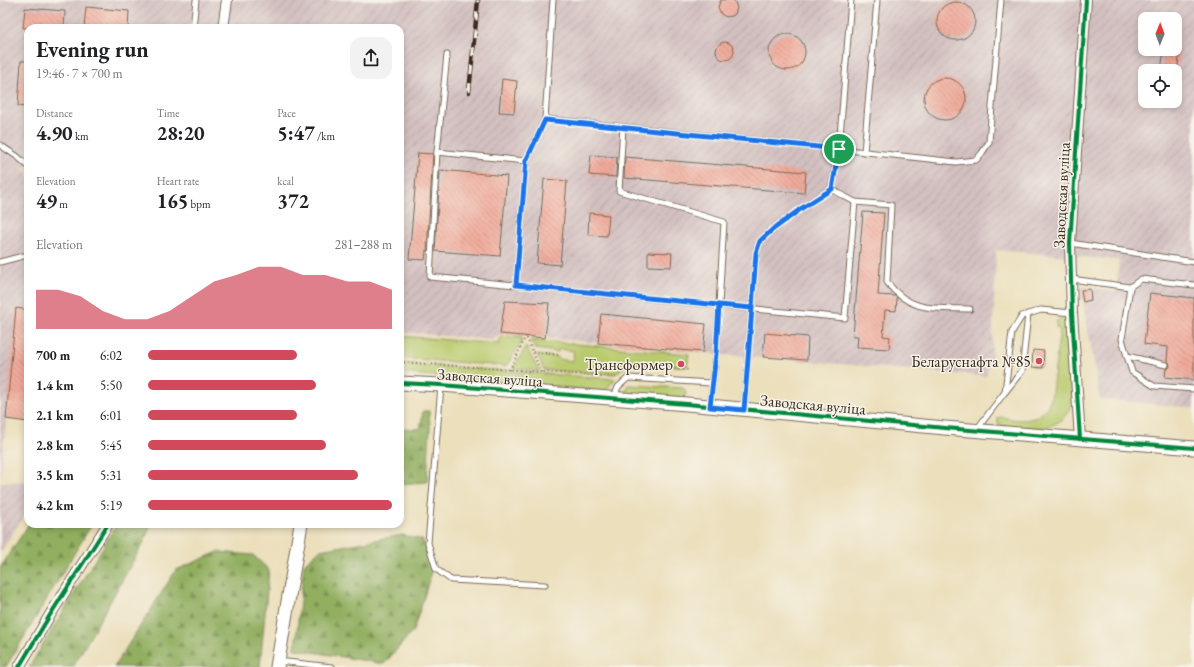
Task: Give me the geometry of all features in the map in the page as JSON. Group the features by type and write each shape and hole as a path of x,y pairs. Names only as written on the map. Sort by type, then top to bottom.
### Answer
{"street":[{"path":"224,24 227,0"},
{"name":"Заводская вуліца","path":"1080,439 1072,313 1070,243 1086,0"},
{"name":"Заводская вуліца","path":"404,383 614,399 1194,448"},
{"path":"19,667 105,528"},
{"path":"277,664 300,528"}],"lane":[{"path":"193,24 196,0"},
{"path":"516,285 526,161 545,120 553,0"},
{"path":"744,410 756,253 760,241 772,230 802,208 832,189 839,149 852,0"},
{"path":"864,152 877,0"},
{"path":"545,120 956,162 976,160 989,142 1001,0"},
{"path":"447,55 437,152 430,277 845,318 855,202"},
{"path":"623,127 619,191 724,222 716,354 710,407"},
{"path":"0,145 24,162"},
{"path":"437,152 526,161"},
{"path":"832,189 855,202 892,205 887,282 893,291 907,301 918,306 970,309"},
{"path":"1070,243 1194,262"},
{"path":"0,262 23,256"},
{"path":"1071,279 1130,287 1141,279 1194,285"},
{"path":"1130,287 1122,339 1132,372 1154,386 1194,389"},
{"path":"1005,392 1012,332 1022,316 1041,310 1072,313"},
{"path":"977,430 1022,371 1028,314"},
{"path":"1127,356 1166,365"},
{"path":"614,399 618,387 628,378 712,383"},
{"path":"441,385 428,543 436,569 452,580 545,585"},
{"path":"277,664 332,667"}],"path":[{"path":"510,370 526,336 542,372"},
{"path":"533,352 560,355"},
{"path":"404,362 616,377 629,366 690,370"}],"shaded area":[{"path":"0,0 1194,0 1194,408 1100,399 1081,290 1082,286 1116,292 1119,260 996,250 992,354 986,376 716,354 500,334 492,340 404,332 404,24 24,24 24,166 21,168 24,171 24,421 6,419 0,479"},
{"path":"24,481 24,516 0,552 0,482"}],"green space":[{"path":"1061,318 1065,318 1068,322 1072,402 1067,413 1061,420 1053,425 1044,427 1034,428 1003,426 998,423 998,418 1003,417 1018,420 1030,419 1040,415 1048,406 1051,400 1060,329 1056,328 1057,321"},
{"path":"404,336 499,344 501,336 522,338 521,343 506,366 404,358"},
{"path":"531,340 689,354 687,367 629,363 615,374 544,370 537,355 558,357 558,359 572,361 574,351 559,349 558,352 535,349"},
{"path":"526,347 539,371 513,368"},
{"path":"404,363 615,379 605,391 404,373"},
{"path":"628,385 682,388 685,390 686,395 680,397 626,394"},
{"path":"423,411 429,411 430,428 427,482 404,484 404,428 420,429"},
{"path":"26,528 90,528 6,667 0,667 0,568"},
{"path":"115,528 149,528 144,542 73,667 29,667"},
{"path":"402,535 423,540 432,569 413,631 384,664 295,649 304,564 320,550"},
{"path":"218,552 253,555 269,570 260,667 114,667 176,570"}],"building":[{"path":"721,0 734,0 737,8 735,14 726,17 721,14 718,7"},
{"path":"952,2 960,2 967,5 972,10 975,21 972,32 967,37 960,40 952,40 945,37 940,32 937,25 937,17 940,10 945,5"},
{"path":"86,7 129,11 128,24 84,24"},
{"path":"25,8 65,11 64,24 24,24 23,28"},
{"path":"787,34 797,37 802,42 805,52 802,62 797,67 787,70 777,67 772,62 769,52 772,42 777,37"},
{"path":"721,42 729,42 734,47 732,58 729,60 721,60 716,55 716,47"},
{"path":"1163,56 1179,56 1178,64 1162,64"},
{"path":"21,61 24,61 24,107 18,106"},
{"path":"945,78 960,84 966,99 960,114 945,120 930,114 924,99 930,84"},
{"path":"502,79 517,81 514,113 499,112"},
{"path":"418,153 433,154 427,251 426,250 425,260 409,259"},
{"path":"591,155 617,157 616,177 589,175"},
{"path":"625,157 806,172 804,193 624,178"},
{"path":"440,170 507,176 500,256 435,251"},
{"path":"544,179 567,181 560,265 537,263"},
{"path":"863,212 884,213 878,295 895,296 897,298 896,311 885,310 883,336 890,337 889,349 857,347 858,336 853,336"},
{"path":"589,213 609,215 607,236 588,235"},
{"path":"648,252 672,253 671,267 648,266"},
{"path":"1090,289 1091,300 1083,302 1081,290"},
{"path":"1150,293 1194,298 1194,380 1165,377 1166,369 1170,366 1169,362 1167,361 1168,347 1144,344"},
{"path":"505,301 549,303 545,338 500,334"},
{"path":"16,308 24,309 24,421 6,419"},
{"path":"601,314 706,324 703,352 598,343"},
{"path":"765,333 808,337 807,360 763,357"},
{"path":"1033,350 1044,351 1043,368 1032,367"}],"railway":[{"path":"469,92 478,0"}],"cycle path":[{"path":"1080,439 1072,313 1070,243 1086,0"},
{"path":"404,383 687,404 945,428 1194,448"},
{"path":"19,667 105,528"}],"place":[{"name":"Беларуснафта №85","path":"1039,361"},
{"name":"Трансформер","path":"681,364"}],"route":[{"path":"839,149 545,120 526,161 516,285 752,308 744,410 710,407 716,354 719,305 752,308 756,253 760,241 772,230 802,208 832,189 839,149"}]}
